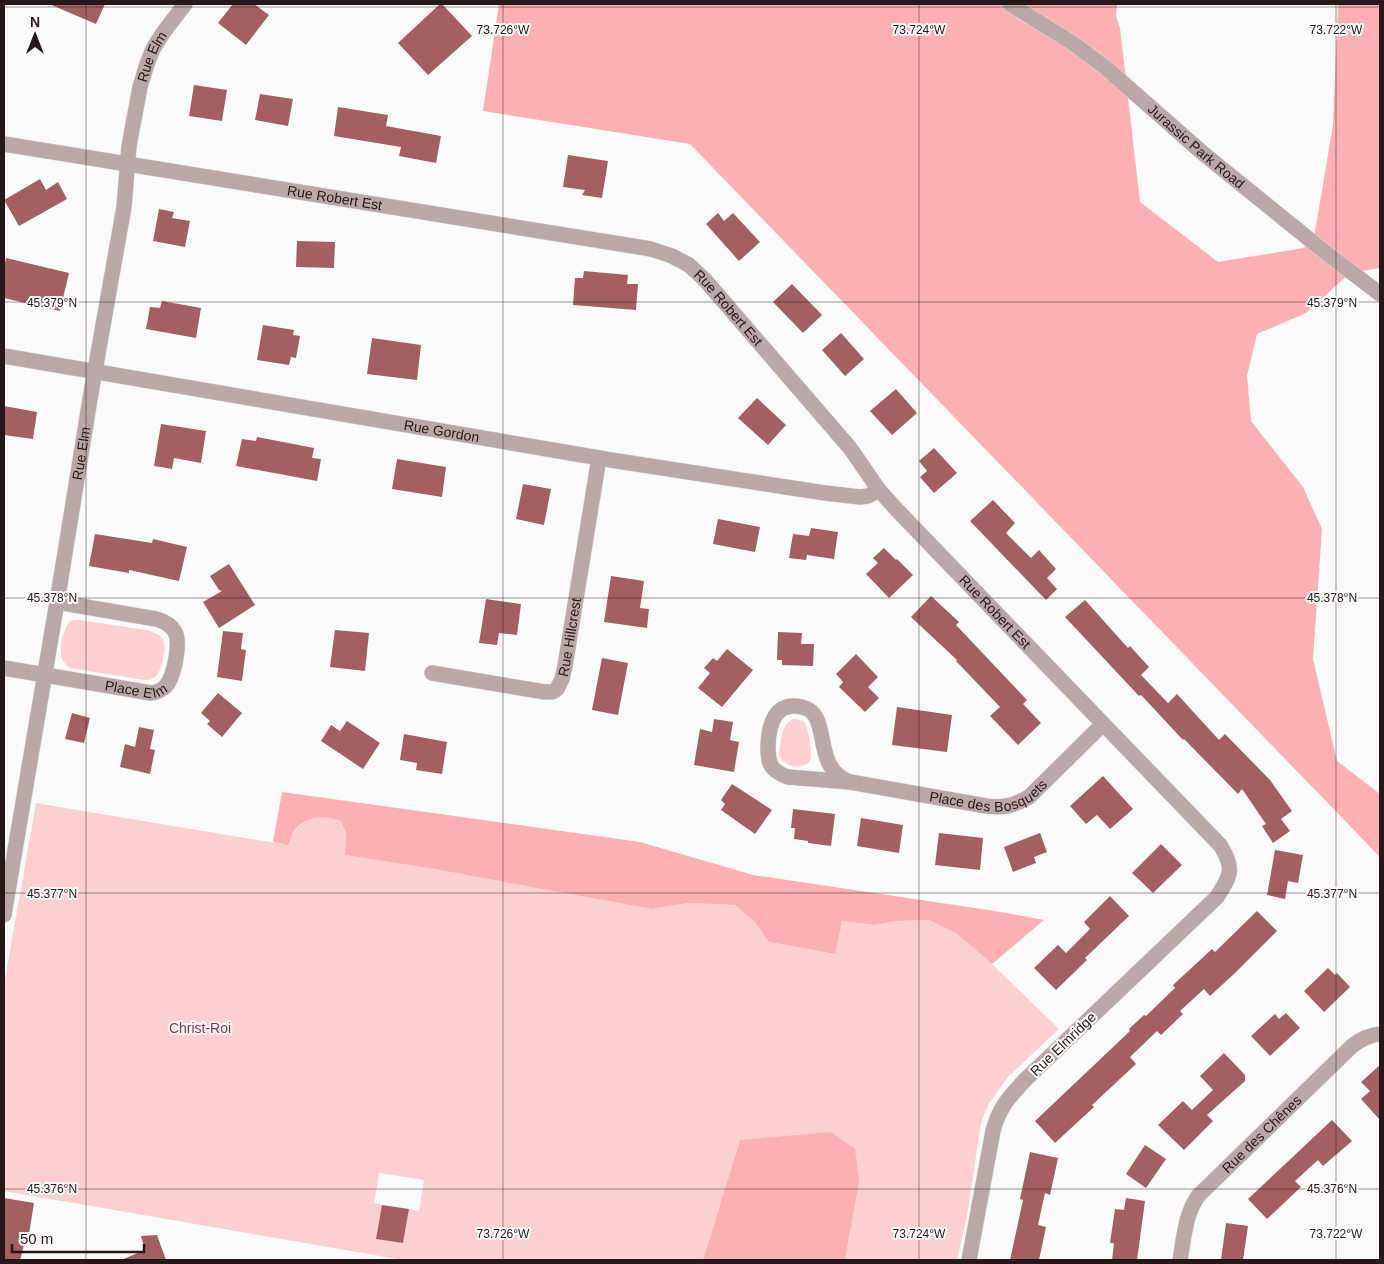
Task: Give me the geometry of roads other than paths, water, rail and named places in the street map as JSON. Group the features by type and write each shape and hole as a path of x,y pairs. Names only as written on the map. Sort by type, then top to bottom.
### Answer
{"street":[{"name":"Rue Elm","path":"4,915 124,207 129,146 142,76 146,64 163,33 185,4"},
{"name":"Jurassic Park Road","path":"1010,4 1074,44 1106,68 1205,155 1380,294"},
{"name":"Rue Robert Est","path":"4,144 651,249 672,256 689,266 716,292 850,448 879,490 1220,845 1227,855 1230,869"},
{"name":"Rue Gordon","path":"4,356 599,458 854,496 868,496 879,490"},
{"name":"Rue Hillcrest","path":"432,673 545,692 552,692 557,689 565,666 599,458"},
{"name":"Place Elm","path":"45,675 142,692 157,692 166,686 174,666 177,646 176,633 172,627 161,621 57,602"},
{"path":"4,668 45,675"},
{"name":"Place des Bosquets","path":"850,782 835,774 830,766 825,754 818,722 808,708 792,706 783,708 776,714 769,736 768,755 774,769 780,774 788,777 850,782 997,807 1017,804 1029,796 1103,724"},
{"name":"Rue Elmridge","path":"970,1260 993,1131 1005,1102 1025,1080 1217,897 1228,880 1230,869"},
{"name":"Rue des Chênes","path":"1180,1260 1188,1214 1198,1196 1352,1046 1361,1039 1380,1034"}],"park label":[{"name":"Christ-Roi","path":"200,1028"}]}
